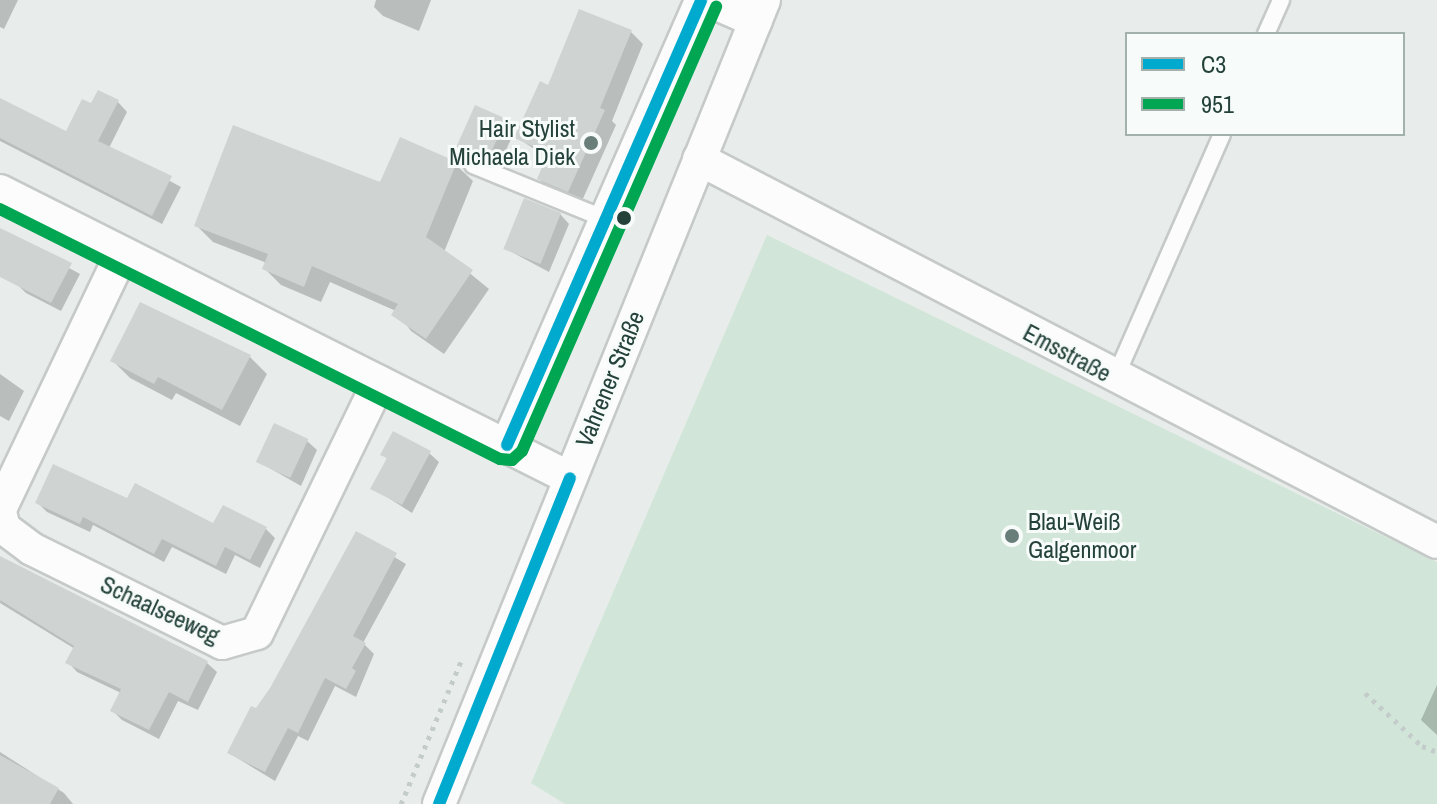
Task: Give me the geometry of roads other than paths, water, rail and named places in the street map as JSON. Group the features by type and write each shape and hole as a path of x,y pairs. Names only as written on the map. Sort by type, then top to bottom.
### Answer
{"street":[{"path":"507,445 701,0"},
{"path":"708,0 760,10"},
{"name":"Vahrener Straße","path":"439,804 760,10"},
{"name":"Emsstraße","path":"699,159 1115,378 1437,542"},
{"path":"0,191 121,255 570,478"},
{"name":"Schaalseeweg","path":"121,255 0,510 4,528 32,549 222,643 257,633 379,382"}],"lane":[{"path":"1267,32 1281,0"},
{"path":"1115,378 1221,136"},
{"path":"473,165 605,219"}],"place":[{"name":"Hair Stylist Michaela Diek","path":"591,143"},
{"name":"Blau-Weiß Galgenmoor","path":"1012,536"}]}
